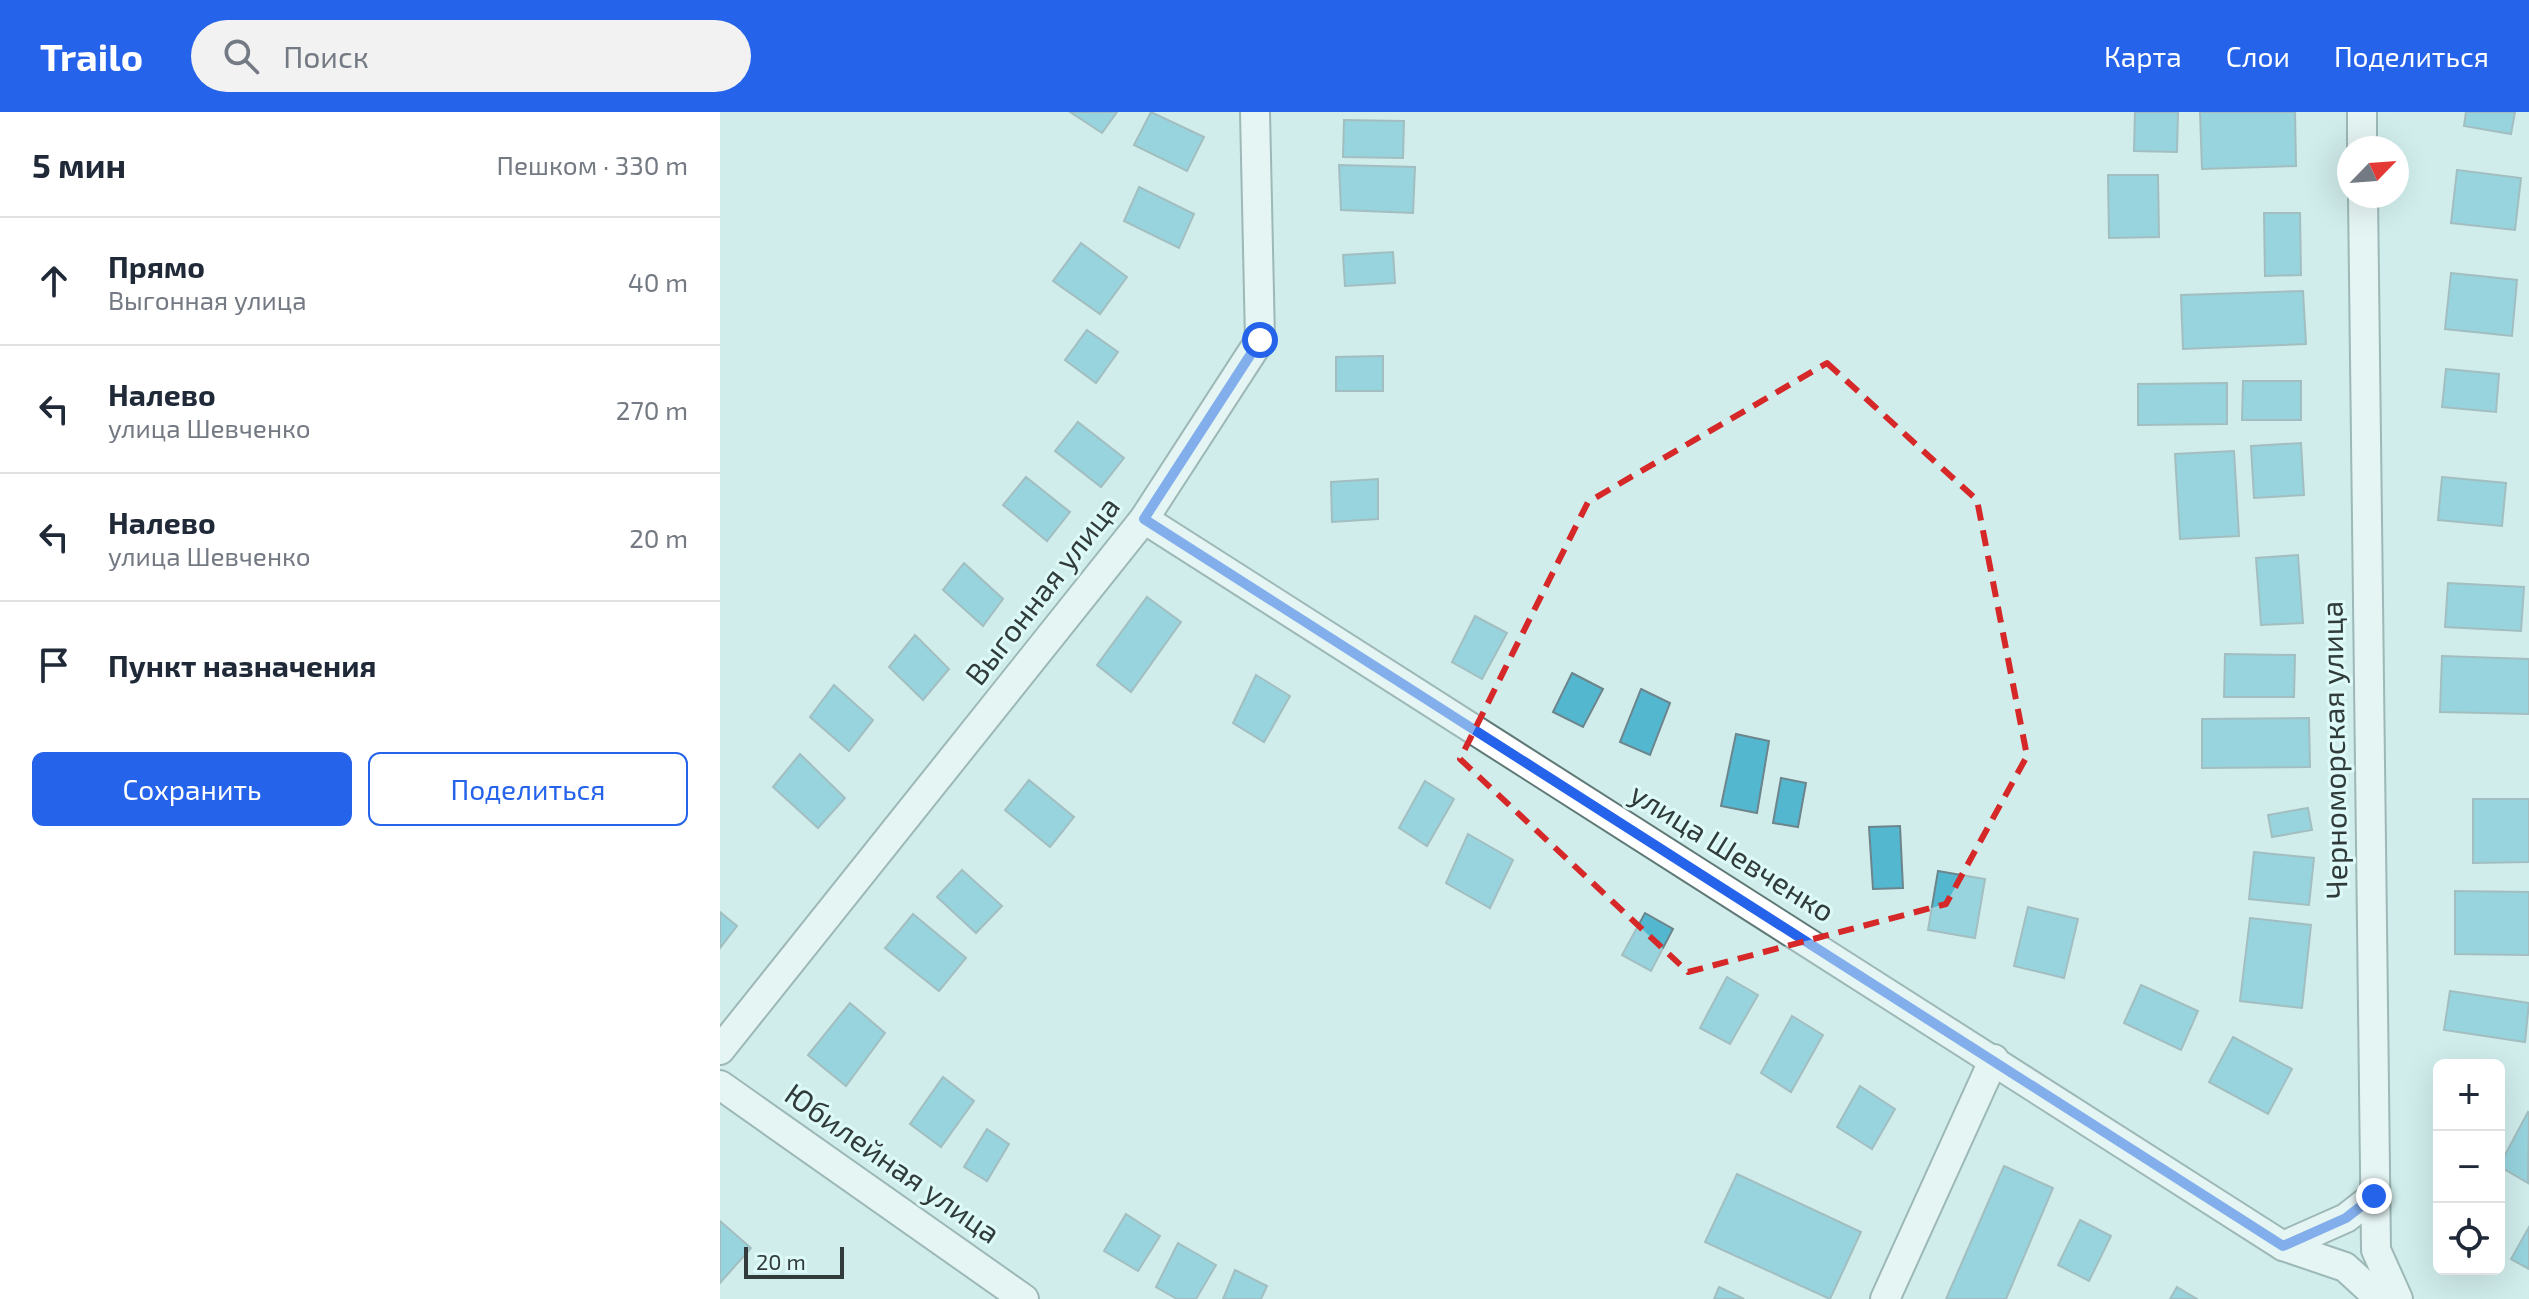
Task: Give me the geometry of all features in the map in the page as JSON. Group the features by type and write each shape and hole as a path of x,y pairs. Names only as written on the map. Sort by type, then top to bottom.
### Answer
{"street":[{"name":"Выгонная улица","path":"720,1050 1144,519 1260,340 1255,112"},
{"path":"2362,112 2362,136"},
{"name":"Черноморская улица","path":"2363,208 2374,1196 2376,1250 2398,1299"},
{"name":"улица Шевченко","path":"1144,519 2283,1246 2345,1267 2380,1299"},
{"path":"1885,1299 1994,1059"},
{"name":"Юбилейная улица","path":"720,1085 1024,1299"},
{"path":"2283,1246 2346,1218 2374,1196"}],"highlighted area":[{"path":"1827,363 1977,500 2027,756 1946,904 1688,972 1460,759 1588,502"}],"building":[{"path":"1070,112 1117,112 1102,133"},
{"path":"1151,112 1204,137 1187,171 1134,145"},
{"path":"2135,112 2178,112 2177,152 2134,151"},
{"path":"2200,112 2295,112 2296,166 2202,169"},
{"path":"2466,112 2515,112 2511,134 2464,126"},
{"path":"1344,120 1404,121 1403,158 1343,157"},
{"path":"1339,165 1415,167 1413,213 1341,210"},
{"path":"2457,170 2521,178 2515,230 2451,223"},
{"path":"2108,175 2158,175 2159,237 2109,238"},
{"path":"1139,187 1194,214 1179,248 1124,221"},
{"path":"2264,213 2300,213 2301,275 2265,276"},
{"path":"1081,243 1127,277 1100,314 1053,281"},
{"path":"1393,252 1395,283 1345,286 1343,255"},
{"path":"2451,273 2517,280 2512,336 2445,329"},
{"path":"2303,291 2306,344 2183,349 2181,295"},
{"path":"1087,330 1118,352 1096,383 1065,360"},
{"path":"1383,356 1383,391 1336,391 1336,357"},
{"path":"2446,369 2499,374 2496,412 2442,407"},
{"path":"2243,381 2301,381 2301,420 2242,420"},
{"path":"2227,383 2227,424 2138,425 2138,384"},
{"path":"1078,422 1124,458 1101,487 1055,451"},
{"path":"2301,443 2304,495 2254,498 2251,446"},
{"path":"2234,451 2239,536 2180,539 2175,454"},
{"path":"1026,477 1070,512 1047,541 1003,505"},
{"path":"2442,477 2506,483 2502,526 2438,520"},
{"path":"1378,479 1378,519 1332,522 1331,482"},
{"path":"2298,555 2303,623 2261,625 2256,558"},
{"path":"964,563 1003,599 983,626 943,590"},
{"path":"2448,583 2524,587 2521,631 2445,627"},
{"path":"1147,597 1181,622 1131,692 1097,665"},
{"path":"1475,616 1507,633 1482,679 1452,662"},
{"path":"915,635 949,669 923,700 889,667"},
{"path":"2225,654 2295,655 2294,697 2224,697"},
{"path":"2442,656 2529,659 2529,714 2440,712"},
{"path":"1572,673 1603,689 1583,727 1553,712"},
{"path":"1256,675 1290,696 1264,742 1233,723"},
{"path":"834,685 873,720 849,751 810,717"},
{"path":"1641,689 1670,703 1650,755 1620,742"},
{"path":"2309,718 2310,767 2202,768 2202,719"},
{"path":"1736,734 1769,741 1757,813 1721,806"},
{"path":"800,754 845,798 818,828 773,787"},
{"path":"1781,778 1806,783 1798,827 1773,823"},
{"path":"1029,780 1074,817 1050,847 1005,810"},
{"path":"1425,781 1454,799 1427,846 1399,828"},
{"path":"2473,799 2529,799 2529,862 2473,863"},
{"path":"2308,808 2312,830 2272,837 2268,815"},
{"path":"1900,826 1903,888 1873,889 1869,827"},
{"path":"1468,834 1513,860 1490,908 1446,883"},
{"path":"2254,852 2314,858 2309,905 2249,899"},
{"path":"962,870 1002,906 976,933 937,897"},
{"path":"1938,871 1985,879 1975,938 1928,930"},
{"path":"2455,891 2529,892 2529,955 2455,954"},
{"path":"2028,907 2078,919 2064,978 2014,966"},
{"path":"720,912 737,926 720,948"},
{"path":"1645,913 1673,929 1651,971 1622,955"},
{"path":"913,914 966,958 939,991 885,948"},
{"path":"2250,918 2311,925 2302,1008 2240,1001"},
{"path":"1727,977 1758,995 1730,1044 1700,1028"},
{"path":"2141,985 2198,1011 2181,1050 2124,1023"},
{"path":"2450,991 2529,1003 2525,1042 2444,1030"},
{"path":"850,1003 885,1033 846,1086 808,1055"},
{"path":"1792,1016 1823,1035 1791,1092 1761,1073"},
{"path":"2233,1037 2292,1069 2268,1114 2209,1082"},
{"path":"943,1077 974,1101 941,1147 910,1124"},
{"path":"1860,1086 1895,1109 1872,1149 1837,1127"},
{"path":"2528,1112 2528,1183 2505,1170 2505,1155"},
{"path":"987,1129 1009,1144 987,1181 964,1167"},
{"path":"2004,1166 2053,1188 2006,1299 1946,1299"},
{"path":"1737,1174 1861,1232 1830,1299 1705,1242"},
{"path":"1126,1214 1160,1236 1138,1271 1104,1251"},
{"path":"2080,1220 2111,1236 2089,1281 2058,1265"},
{"path":"720,1221 751,1248 720,1283"},
{"path":"2529,1227 2529,1269 2511,1259"},
{"path":"1178,1243 1216,1265 1196,1299 1177,1299 1156,1287"},
{"path":"1235,1270 1267,1286 1261,1299 1223,1299"},
{"path":"1719,1287 1744,1299 1714,1299"},
{"path":"2177,1287 2197,1299 2170,1299"}],"route":[{"path":"1260,340 1144,519 2283,1246 2346,1218 2374,1196"}]}
